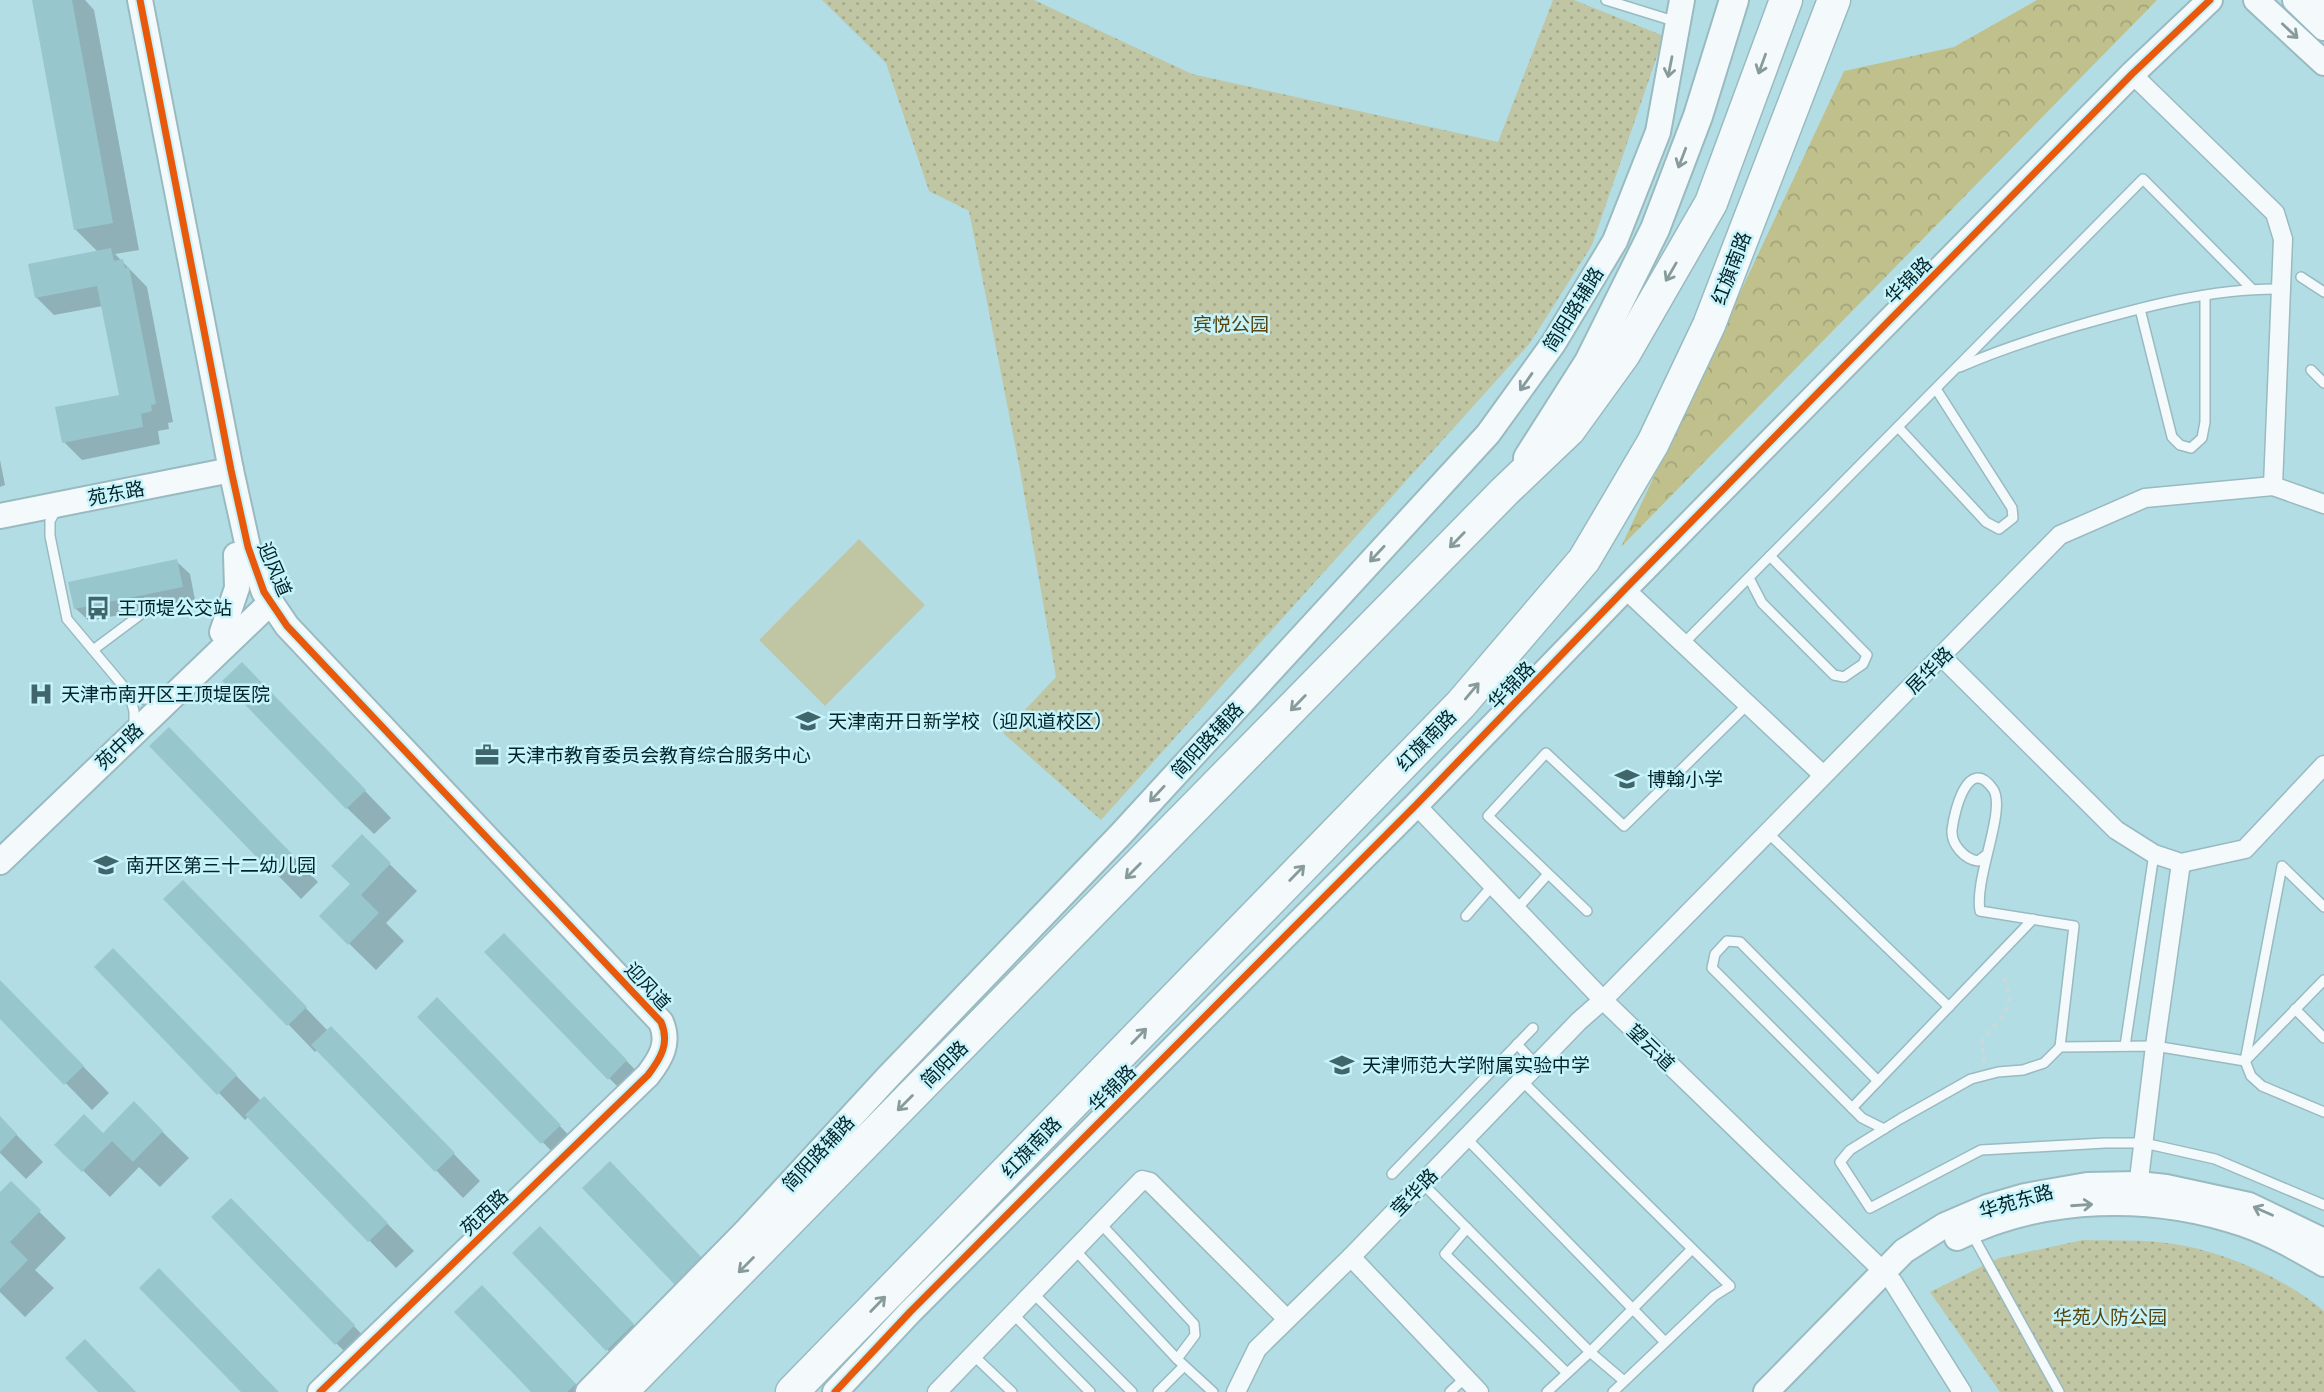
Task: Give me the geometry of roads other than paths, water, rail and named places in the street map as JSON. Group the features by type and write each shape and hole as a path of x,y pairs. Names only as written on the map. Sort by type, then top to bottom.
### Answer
{"highway":[{"path":"1505,491 1569,430 1616,365 1711,203 1786,0"},
{"name":"红旗南路","path":"792,1392 1461,704 1584,560 1653,443 1709,325 1834,0"},
{"name":"简阳路","path":"621,1392 1505,491"}],"main road":[{"path":"1505,491 1545,435 1590,362 1655,229 1698,116 1734,0"}],"street":[{"name":"迎风道","path":"126,0 221,462 236,555 275,632 655,1032 664,1049"},
{"name":"迎风道","path":"141,0 220,410 221,462 248,547 262,603"},
{"name":"华锦路","path":"835,1392 910,1312 1416,805 2132,74 2210,0"},
{"path":"2256,0 2324,63"},
{"path":"2295,0 2324,28"},
{"name":"简阳路辅路","path":"589,1392 747,1230 887,1078 1121,834 1489,435 1553,344 1615,241 1658,132 1681,11"},
{"path":"2132,74 2275,213 2283,239 2273,486"},
{"name":"苑东路","path":"0,516 182,480 221,462"},
{"name":"苑东路","path":"0,499 221,462"},
{"name":"居华路","path":"1603,1000 2060,535 2145,498 2273,486 2324,504"},
{"path":"222,632 237,588 236,555"},
{"path":"1625,589 1823,775"},
{"name":"苑中路","path":"0,862 132,714 153,699 222,632 262,603"},
{"name":"苑中路","path":"0,847 132,714 262,603"},
{"path":"1942,657 2116,830 2154,854 2181,863 2245,849 2324,765"},
{"name":"望云道","path":"1416,805 1603,1000 1888,1276 1962,1392"},
{"path":"2137,1194 2181,863"},
{"name":"莹华路","path":"1236,1392 1257,1349 1603,1000"},
{"name":"苑西路","path":"320,1392 648,1075 664,1049"},
{"path":"944,1390 974,1355 1142,1180 1150,1182 1287,1319"},
{"name":"华苑东路","path":"1766,1392 1888,1276 1936,1249 1967,1224 2137,1194 2205,1194 2249,1205 2324,1241"},
{"name":"华苑东路","path":"2137,1194 2243,1224 2279,1239 2324,1264"},
{"path":"1350,1257 1479,1392"},
{"name":"华苑东路","path":"1786,1392 1888,1276"}],"lane":[{"path":"1606,0 1681,11"},
{"path":"1683,644 2143,179 2252,289"},
{"path":"2301,277 2324,292"},
{"path":"1955,369 1995,351 2140,309 2252,289 2281,289"},
{"path":"2140,309 2172,437 2180,445 2191,448 2202,438 2205,422 2205,296"},
{"path":"2311,370 2324,383"},
{"path":"1898,427 1986,522 1999,529 2013,518 2012,508 1936,389"},
{"path":"64,503 54,511 50,526 62,601 70,625 93,650 132,714"},
{"path":"1749,578 1762,603 1834,675 1844,677 1863,664 1867,655 1770,556"},
{"path":"93,650 156,603"},
{"path":"1587,911 1488,816 1546,753 1624,826 1748,704"},
{"path":"1986,855 1978,861 1971,860 1952,838 1959,799 1972,779 1979,778 1996,792 1998,811 1986,855 1978,900 1980,911 2074,926 2060,1047 2043,1063 2023,1070 1971,1079 1850,1150 1840,1162 1870,1208 1981,1150 2105,1143 2144,1143 2216,1159 2324,1205"},
{"path":"1767,832 1949,1007"},
{"path":"2126,1046 2154,854"},
{"path":"2324,907 2282,866 2245,1061 2252,1076 2262,1086 2324,1112"},
{"path":"1516,910 1548,874"},
{"path":"1465,916 1493,885"},
{"path":"1852,1108 2034,919"},
{"path":"1878,1081 1740,942 1727,941 1715,954 1712,968 1862,1118 1884,1129"},
{"path":"2245,1061 2324,980"},
{"path":"2295,1009 2324,1038"},
{"path":"1392,1174 1533,1028"},
{"path":"1517,1044 1536,1065"},
{"path":"2060,1047 2155,1046 2245,1061"},
{"path":"1521,1080 1730,1286 1714,1296 1613,1392"},
{"path":"1466,1138 1665,1342"},
{"path":"1422,1183 1590,1352 1624,1381"},
{"path":"1100,1223 1194,1324 1195,1335 1181,1362 1158,1392"},
{"path":"1967,1224 2059,1392"},
{"path":"1467,1228 1445,1255 1567,1373"},
{"path":"1547,1392 1692,1249"},
{"path":"1074,1250 1213,1392"},
{"path":"1033,1293 1132,1392"},
{"path":"1013,1314 1090,1392"},
{"path":"974,1355 1012,1392"},
{"path":"1450,1392 1465,1378"}],"place":[{"name":"王顶堤公交站","path":"98,608"},
{"name":"天津市南开区王顶堤医院","path":"41,694"},
{"name":"天津南开日新学校（迎风道校区）","path":"808,721"},
{"name":"天津市教育委员会教育综合服务中心","path":"487,755"},
{"name":"博翰小学","path":"1627,779"},
{"name":"南开区第三十二幼儿园","path":"106,865"},
{"name":"天津师范大学附属实验中学","path":"1342,1065"}],"park label":[{"name":"宾悦公园","path":"1231,324"},
{"name":"华苑人防公园","path":"2110,1317"}]}
